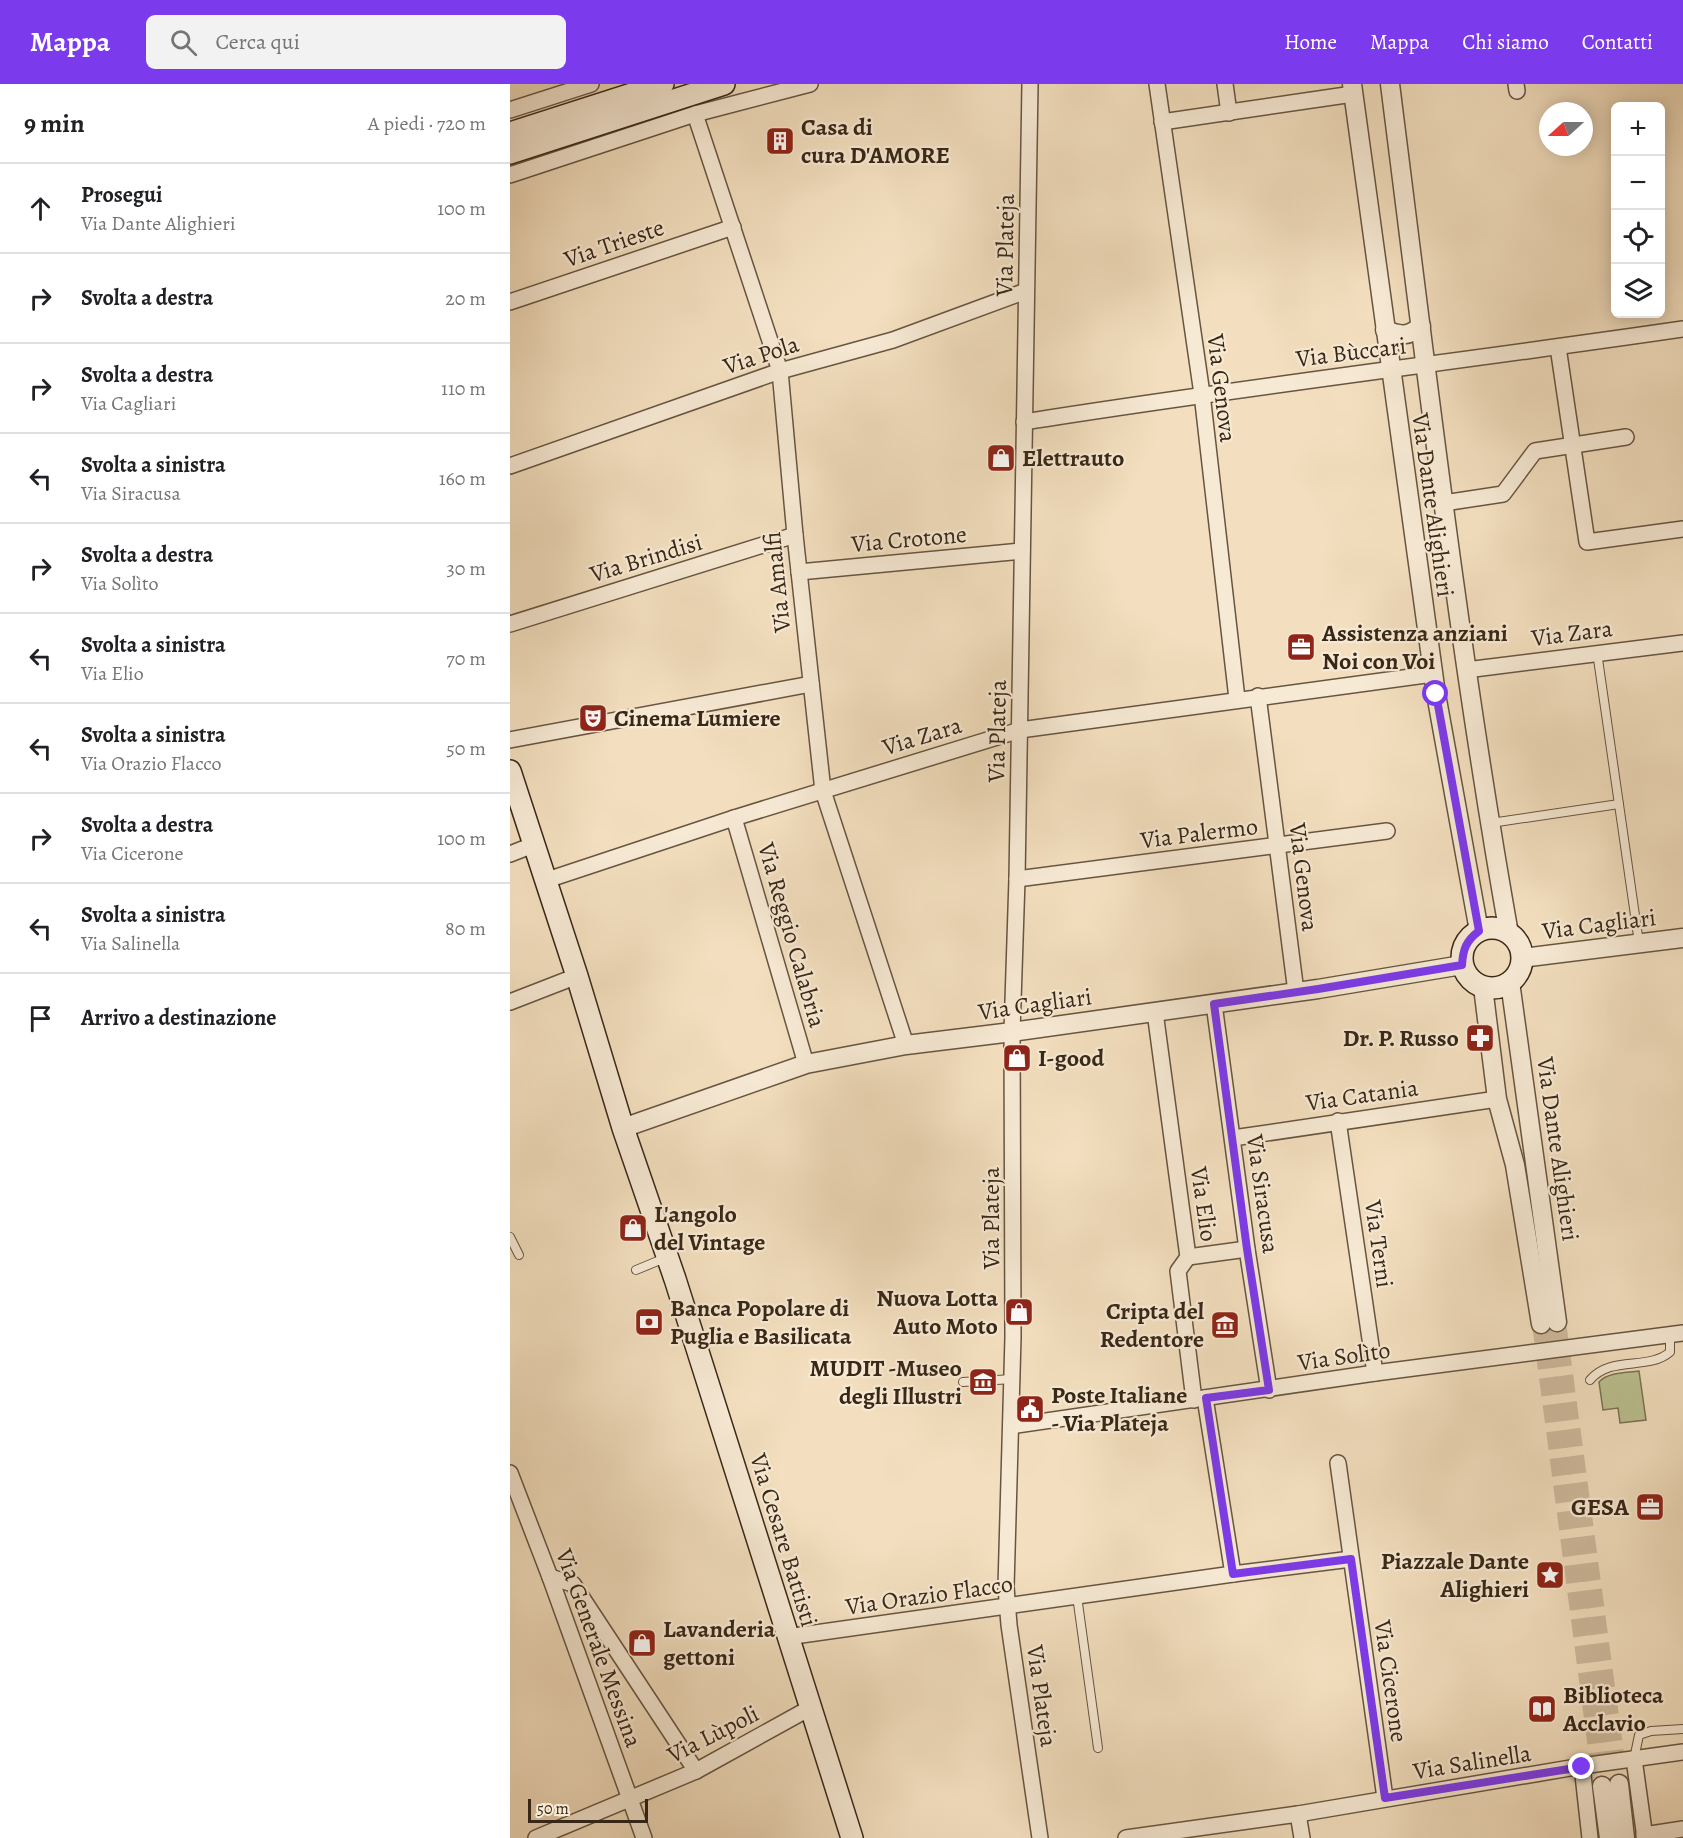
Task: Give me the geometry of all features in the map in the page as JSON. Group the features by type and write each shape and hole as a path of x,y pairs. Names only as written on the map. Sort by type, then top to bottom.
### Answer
{"main road":[{"path":"510,133 663,84"},
{"path":"510,153 724,84"},
{"name":"Via Cesare Battisti","path":"510,771 577,976 623,1128 668,1257 852,1838"},
{"path":"1495,928 1509,934 1518,944 1522,958 1519,971 1510,982 1493,988 1475,983 1468,977 1462,965 1462,951 1469,939 1479,931 1495,928"}],"street":[{"path":"510,110 591,84"},
{"path":"510,175 695,114 810,84"},
{"name":"Via Plateja","path":"1030,84 1020,730 1012,1032 1012,1379 1006,1587 1040,1838"},
{"name":"Via Genova","path":"1157,84 1202,394 1237,699"},
{"path":"1225,84 1230,113"},
{"name":"Via Dante Alighieri","path":"1390,84 1467,670 1509,934"},
{"path":"1162,122 1230,113 1353,89"},
{"name":"Via Dante Alighieri","path":"1353,89 1433,674 1479,931"},
{"name":"Via Amalfi","path":"695,114 780,372 823,790 906,1045"},
{"name":"Via Trieste","path":"510,302 732,227"},
{"name":"Via Pola","path":"510,466 780,372 893,340 1026,291"},
{"path":"1385,330 1400,336 1411,334 1421,326"},
{"name":"Via Bùccari","path":"1024,422 1202,394 1390,371 1683,329"},
{"path":"1558,347 1587,542 1683,528"},
{"name":"Via Dante Alighieri","path":"1444,503 1503,494 1535,451 1626,437"},
{"name":"Via Brindisi","path":"510,624 795,535"},
{"name":"Via Crotone","path":"799,572 1022,551"},
{"name":"Via Zara","path":"1467,670 1683,643"},
{"name":"Via Zara","path":"544,880 734,818 1020,730 1433,674"},
{"path":"510,740 811,684"},
{"name":"Via Genova","path":"1258,696 1296,992"},
{"name":"Via Reggio Calabria","path":"734,818 806,1064"},
{"name":"Via Palermo","path":"1017,879 1387,831"},
{"path":"510,854 533,845"},
{"name":"Via Cagliari","path":"1522,958 1683,938"},
{"name":"Via Cagliari","path":"623,1128 806,1064 906,1045 1214,1004 1462,965"},
{"path":"510,1002 577,976"},
{"name":"Via Dante Alighieri","path":"1483,987 1497,1099 1515,1165 1549,1323 1510,982"},
{"name":"Via Siracusa","path":"1214,1004 1247,1249 1269,1390"},
{"name":"Via Elio","path":"1155,1012 1188,1257 1178,1272 1233,1574"},
{"name":"Via Catania","path":"1233,1138 1497,1099"},
{"name":"Via Terni","path":"1338,1121 1376,1373"},
{"path":"1188,1257 1247,1249"},
{"name":"Via Solìto","path":"1011,1426 1376,1373 1677,1334"},
{"name":"Via Cicerone","path":"1338,1463 1385,1798"},
{"name":"Via Generale Messina","path":"510,1473 644,1838"},
{"name":"Via Orazio Flacco","path":"788,1637 1351,1559"},
{"path":"550,1577 573,1584 696,1771"},
{"name":"Via Lùpoli","path":"536,1838 696,1771 810,1708"},
{"name":"Via Salinella","path":"1126,1838 1298,1814 1385,1798 1683,1752"},
{"path":"1634,1759 1644,1836 1683,1829"},
{"path":"1582,1767 1590,1838"},
{"path":"1609,1838 1610,1785 1625,1838"},
{"path":"1298,1814 1302,1838"}],"lane":[{"path":"1597,652 1639,943"},
{"path":"1490,823 1619,804"},
{"path":"510,1237 519,1255"},
{"path":"636,1270 668,1257"},
{"path":"1590,1380 1596,1373 1607,1367 1663,1359 1670,1352 1677,1334"},
{"path":"963,1382 1012,1379"},
{"path":"1077,1596 1098,1748"},
{"path":"1634,1759 1639,1736 1651,1731 1683,1729"}],"green space":[{"path":"1639,1371 1646,1420 1620,1423 1618,1408 1603,1410 1599,1382 1612,1375"}],"tunnel":[{"path":"1557,1322 1619,1784"},
{"path":"1541,1324 1602,1786"}],"place":[{"name":"Casa di cura D'AMORE","path":"780,141"},
{"name":"Elettrauto","path":"1001,458"},
{"name":"Assistenza anziani Noi con Voi","path":"1301,647"},
{"name":"Cinema Lumiere","path":"593,718"},
{"name":"Dr. P. Russo","path":"1480,1038"},
{"name":"I-good","path":"1017,1058"},
{"name":"L'angolo del Vintage","path":"633,1228"},
{"name":"Nuova Lotta Auto Moto","path":"1019,1312"},
{"name":"Banca Popolare di Puglia e Basilicata","path":"649,1322"},
{"name":"Cripta del Redentore","path":"1225,1325"},
{"name":"MUDIT -Museo degli Illustri","path":"983,1382"},
{"name":"Poste Italiane - Via Plateja","path":"1030,1409"},
{"name":"GESA","path":"1650,1507"},
{"name":"Piazzale Dante Alighieri","path":"1550,1575"},
{"name":"Lavanderia gettoni","path":"642,1643"},
{"name":"Biblioteca Acclavio","path":"1542,1709"}],"route":[{"path":"1436,694 1479,931 1469,939 1462,951 1462,965 1214,1004 1247,1249 1269,1390 1206,1398 1233,1574 1351,1559 1385,1798 1582,1767"}]}
